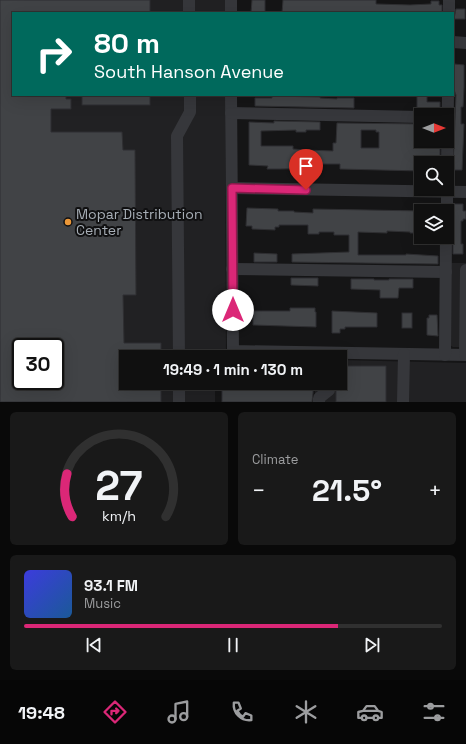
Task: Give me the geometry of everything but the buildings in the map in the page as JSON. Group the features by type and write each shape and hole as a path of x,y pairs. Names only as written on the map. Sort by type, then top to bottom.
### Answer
{"street":[{"path":"189,0 189,12"},
{"path":"231,0 231,12"},
{"path":"449,0 449,12"},
{"path":"454,42 466,42"},
{"path":"179,350 177,136 190,112 190,96"},
{"path":"231,96 233,350"},
{"path":"447,108 448,96"},
{"path":"231,113 414,117"},
{"path":"232,188 414,190"},
{"path":"454,191 466,192"},
{"path":"445,355 446,244"},
{"path":"232,269 446,272"},
{"path":"347,355 465,355 466,270"},
{"path":"403,402 404,354"},
{"path":"179,390 179,402"},
{"path":"320,402 320,398 329,392"}],"shaded area":[{"path":"0,0 225,0 225,12 12,12 12,96 225,96 226,350 119,350 119,390 215,390 215,402 0,402"},
{"path":"450,263 466,263 466,347 453,347 450,345"},
{"path":"347,360 466,363 466,402 315,402 315,390 347,390"}],"place":[{"name":"Mopar Distribution Center","path":"68,222"}],"route":[{"path":"233,310 232,188 306,190"}]}
